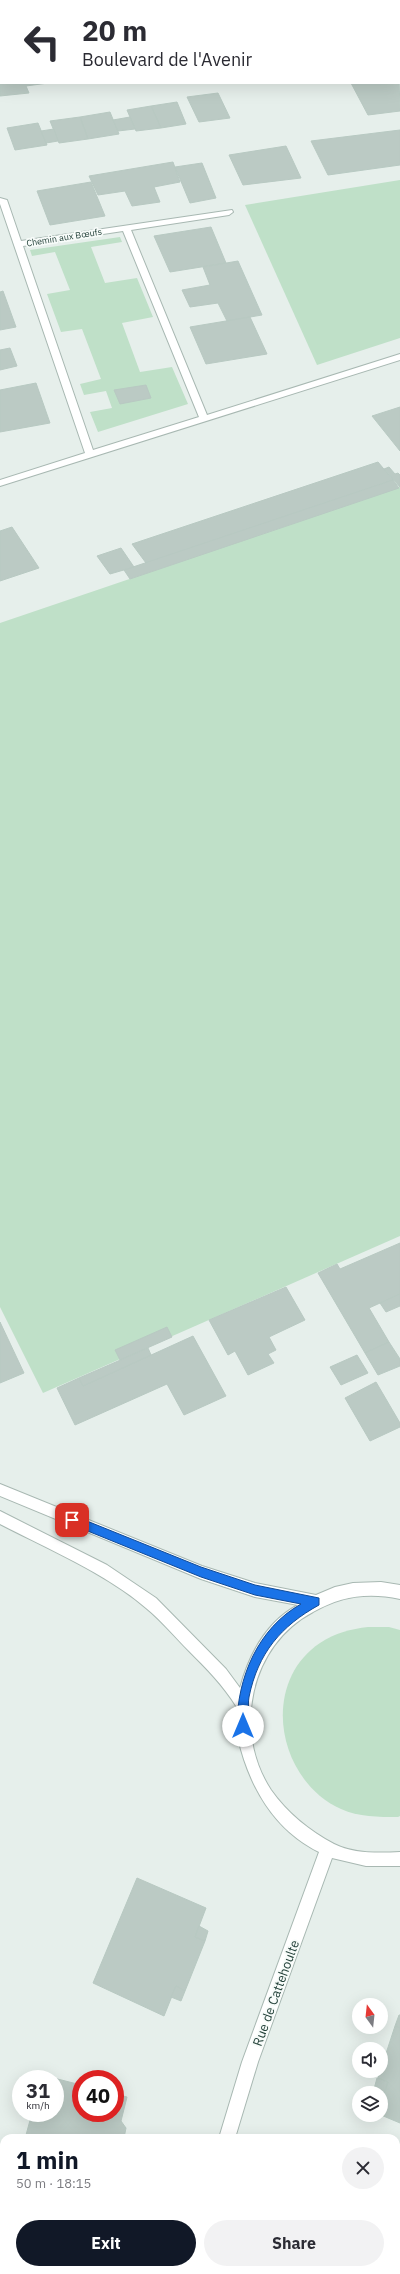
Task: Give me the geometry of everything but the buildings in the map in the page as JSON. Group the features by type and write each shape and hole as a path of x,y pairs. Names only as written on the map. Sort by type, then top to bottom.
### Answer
{"street":[{"path":"3,200 18,244"},
{"name":"Chemin aux Bœufs","path":"90,454 18,244 229,212"},
{"path":"126,228 204,418"},
{"path":"0,483 400,357"},
{"path":"0,1490 201,1572 255,1590 315,1601"},
{"path":"0,1517 102,1570 151,1603 221,1674 243,1704"},
{"path":"400,1592 364,1588 338,1593 315,1601 296,1612 280,1625 264,1645 253,1666 243,1704 245,1749 262,1790 278,1812 298,1831 328,1848 345,1855 377,1860 400,1859"},
{"name":"Rue de Cattehoulte","path":"228,2134 250,2062 328,1848"}],"green space":[{"path":"400,180 400,338 317,365 245,205"},
{"path":"120,237 122,242 91,247 105,283 137,278 153,317 122,323 140,372 172,367 188,404 98,432 90,412 112,408 106,391 84,395 80,384 101,379 82,329 61,332 47,294 70,290 55,252 32,256 30,250"},
{"path":"400,487 400,1236 43,1393 0,1307 0,623"},
{"path":"368,1627 389,1627 400,1630 400,1816 398,1817 376,1817 355,1814 341,1809 320,1796 303,1777 291,1755 284,1731 283,1706 289,1682 301,1661 320,1643 331,1637 349,1630"}],"route":[{"path":"72,1520 201,1572 255,1590 315,1601 296,1612 280,1625 264,1645 253,1666 246,1686 243,1704 243,1726"}]}
